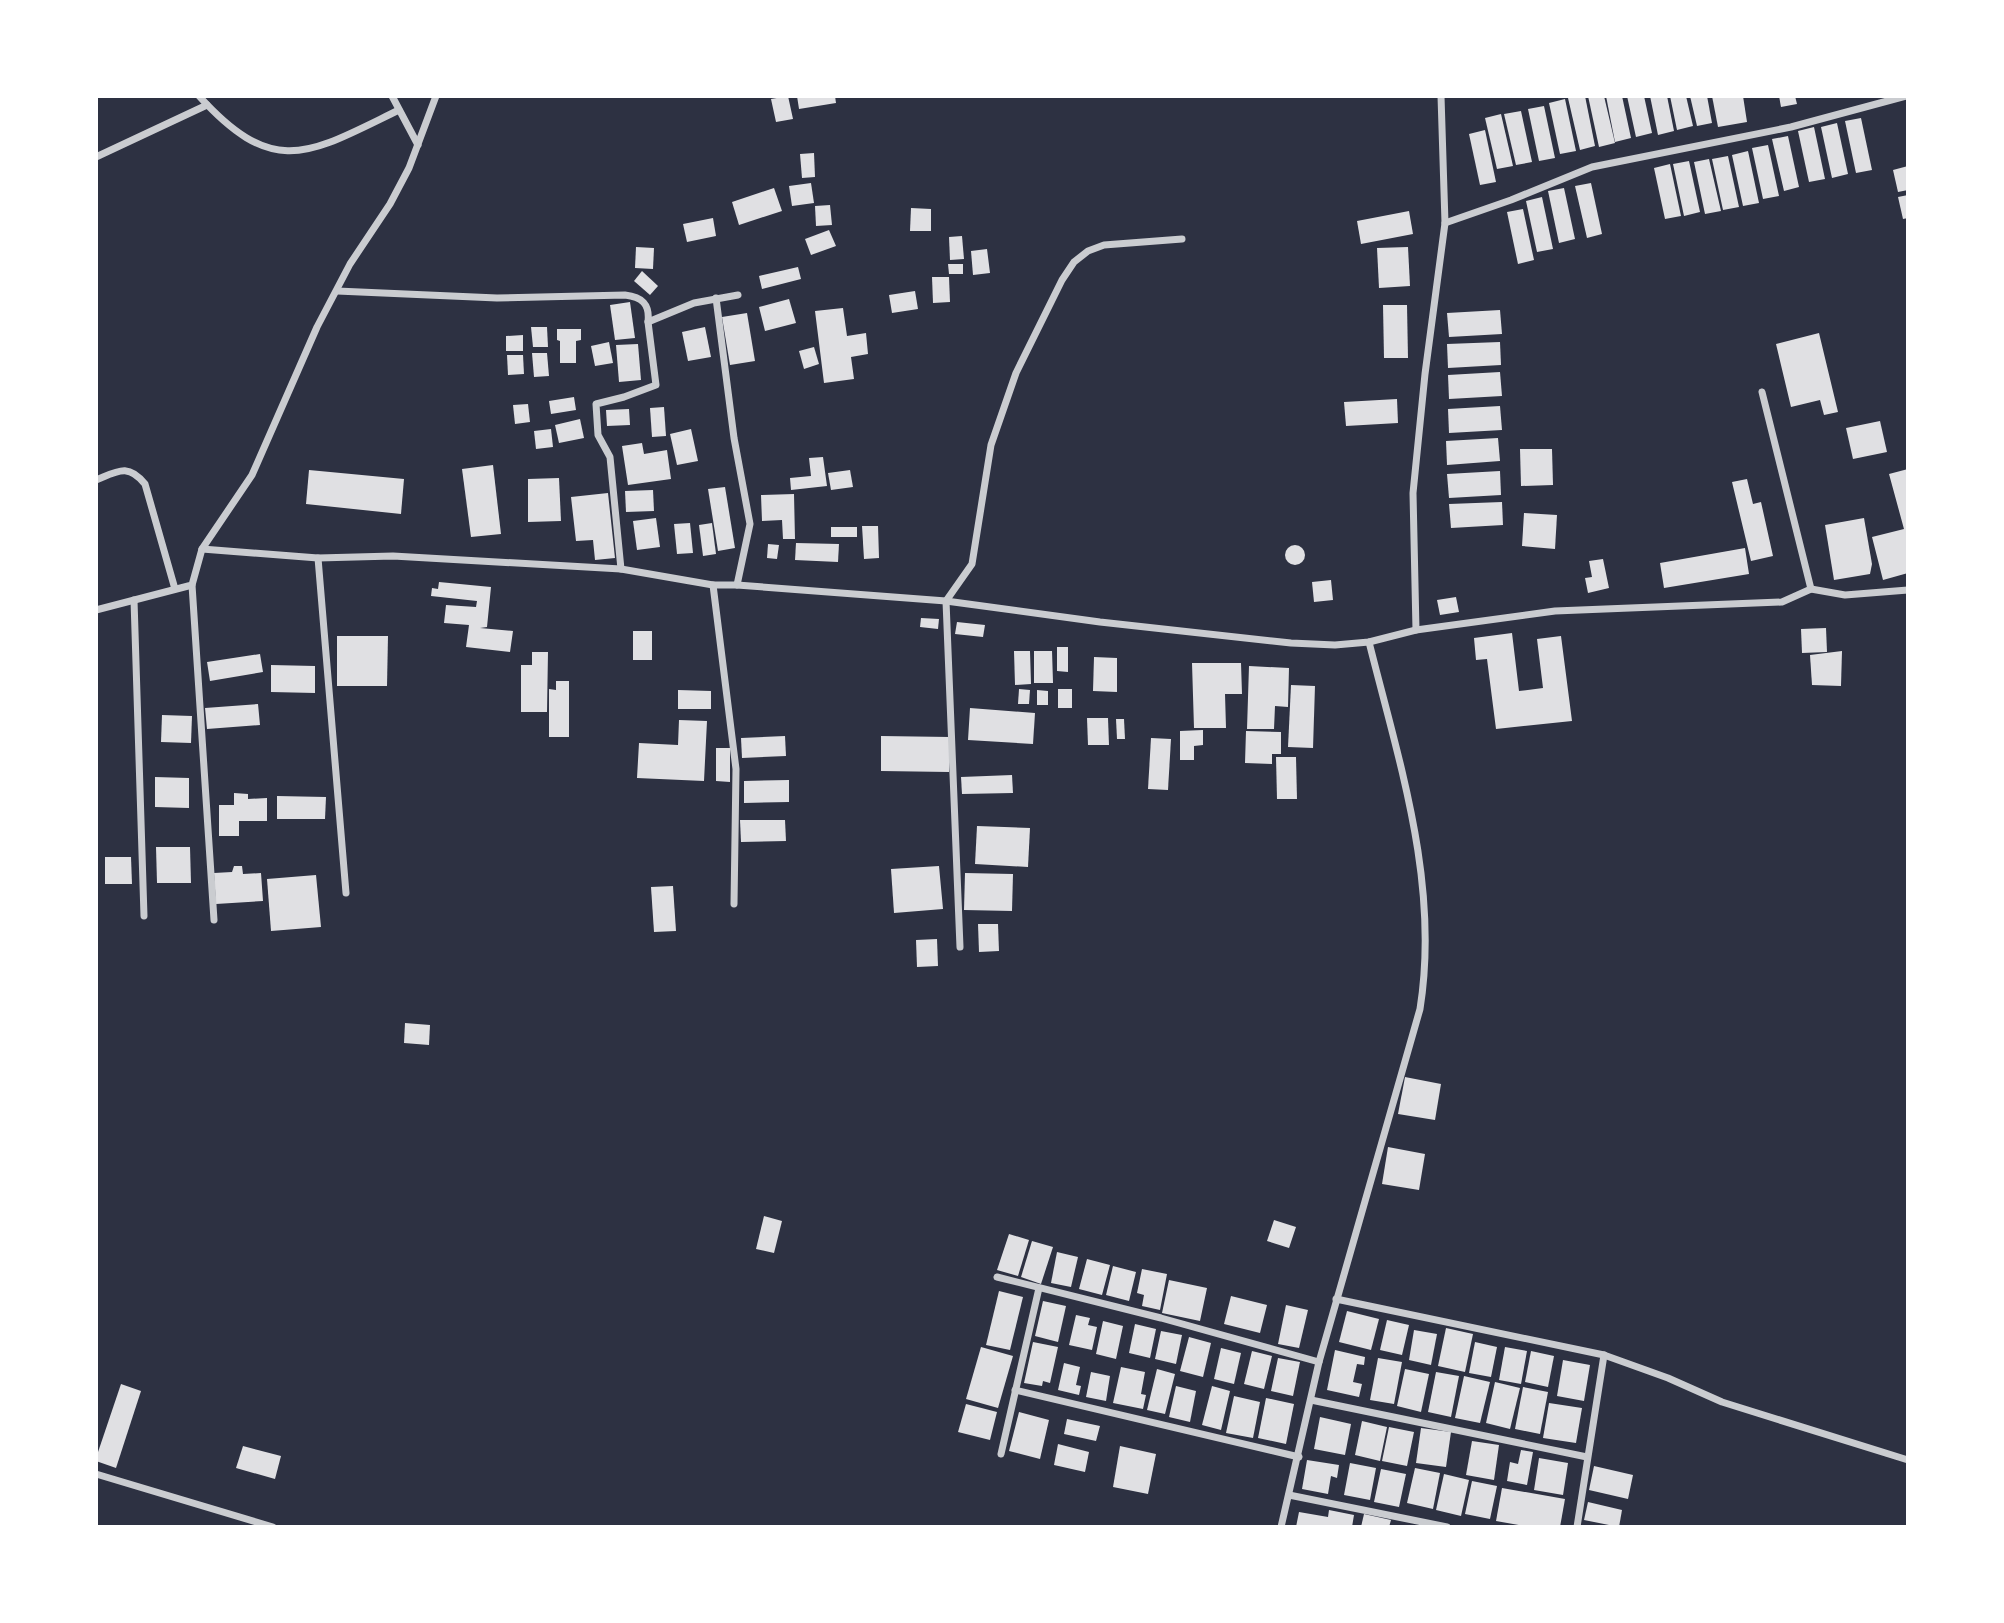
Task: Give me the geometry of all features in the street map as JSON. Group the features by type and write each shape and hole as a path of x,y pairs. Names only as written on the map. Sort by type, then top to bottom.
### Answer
{"street":[{"path":"199,96 236,132 264,149 294,152 332,142 399,110"},
{"path":"392,96 418,145"},
{"path":"214,920 192,585 202,549 252,475 317,327 350,264 390,204 418,145 436,96"},
{"path":"1416,630 1413,493 1445,223 1441,96"},
{"path":"1445,223 1592,167 1791,127 1906,96"},
{"path":"96,157 207,105"},
{"path":"960,947 946,601 972,564 991,445 1016,373 1062,280 1074,262 1088,251 1104,245 1182,239"},
{"path":"337,291 497,298 625,295 637,296 646,304 656,384 624,397 596,404 598,435 610,457 621,569"},
{"path":"648,322 694,303 738,295"},
{"path":"716,298 734,438 750,524 737,585"},
{"path":"1762,392 1811,589"},
{"path":"96,480 117,471 129,470 145,484 175,589"},
{"path":"202,549 318,558 393,556 621,569 713,585 946,601 1100,622 1291,643 1335,645 1369,642 1416,630 1555,611 1782,602 1811,589 1845,595 1908,590"},
{"path":"318,558 346,893"},
{"path":"96,610 192,585"},
{"path":"713,585 736,769 734,904"},
{"path":"134,600 144,916"},
{"path":"1281,1527 1319,1362 1420,1009 1426,967 1418,837 1369,642"},
{"path":"997,1277 1161,1318 1319,1362"},
{"path":"1001,1454 1039,1288"},
{"path":"1336,1299 1604,1355 1668,1378 1722,1402 1908,1460"},
{"path":"1577,1527 1604,1355"},
{"path":"1015,1390 1298,1457"},
{"path":"1311,1400 1587,1457"},
{"path":"96,1474 273,1527"},
{"path":"1289,1495 1447,1527"}],"building":[{"path":"788,96 793,119 776,122 771,99"},
{"path":"797,96 835,96 836,103 799,109"},
{"path":"1585,96 1595,146 1580,150 1568,98"},
{"path":"1588,96 1604,96 1615,143 1599,147"},
{"path":"1606,96 1622,96 1631,138 1615,142"},
{"path":"1627,96 1644,96 1652,133 1636,137"},
{"path":"1650,96 1667,96 1674,131 1658,135"},
{"path":"1670,96 1686,96 1693,126 1677,130"},
{"path":"1690,96 1707,96 1712,123 1697,126"},
{"path":"1712,96 1743,96 1747,122 1718,127"},
{"path":"1779,96 1795,96 1797,104 1781,107"},
{"path":"1565,99 1576,151 1560,154 1549,103"},
{"path":"1544,106 1555,158 1539,161 1528,109"},
{"path":"1521,111 1532,162 1516,165 1504,114"},
{"path":"1501,114 1513,166 1497,169 1485,118"},
{"path":"1861,118 1872,170 1856,173 1845,121"},
{"path":"1837,123 1848,174 1832,178 1821,127"},
{"path":"1814,127 1825,179 1809,182 1798,131"},
{"path":"1485,130 1496,182 1480,185 1469,134"},
{"path":"1788,136 1799,187 1784,191 1772,139"},
{"path":"1768,145 1779,196 1763,199 1752,148"},
{"path":"1748,151 1759,203 1743,206 1732,155"},
{"path":"814,153 815,177 802,178 800,154"},
{"path":"1728,156 1739,207 1723,210 1712,159"},
{"path":"1709,159 1721,211 1705,214 1694,162"},
{"path":"1689,161 1700,212 1684,216 1673,164"},
{"path":"1670,164 1681,216 1665,219 1654,168"},
{"path":"1908,166 1908,190 1898,192 1893,170"},
{"path":"811,183 814,203 792,206 789,186"},
{"path":"1591,183 1602,234 1587,238 1575,186"},
{"path":"774,188 782,211 739,225 732,202"},
{"path":"1564,188 1575,239 1559,243 1548,191"},
{"path":"1908,195 1908,218 1903,219 1898,197"},
{"path":"1542,197 1553,249 1537,252 1526,201"},
{"path":"830,205 832,225 816,226 815,206"},
{"path":"911,208 931,209 931,231 910,231"},
{"path":"1523,209 1534,260 1518,264 1507,212"},
{"path":"1409,211 1413,234 1361,244 1357,221"},
{"path":"713,218 716,236 687,242 683,224"},
{"path":"829,230 836,246 811,255 805,239"},
{"path":"962,236 964,259 950,260 949,237"},
{"path":"636,247 654,248 653,269 635,268"},
{"path":"1408,247 1410,286 1379,288 1377,248"},
{"path":"987,249 990,273 973,275 971,251"},
{"path":"948,264 963,264 963,274 949,274"},
{"path":"798,267 801,279 762,289 759,276"},
{"path":"642,271 658,286 650,295 634,281"},
{"path":"932,277 949,277 950,302 933,303"},
{"path":"915,291 918,309 892,313 889,295"},
{"path":"789,299 796,323 765,331 759,307"},
{"path":"630,302 635,338 615,340 610,305"},
{"path":"1383,305 1407,305 1408,358 1384,358"},
{"path":"843,308 847,336 866,333 868,354 851,357 854,379 824,383 815,311"},
{"path":"1500,310 1502,334 1449,337 1447,313"},
{"path":"747,313 755,361 730,365 722,317"},
{"path":"531,327 547,327 548,347 533,347"},
{"path":"705,327 711,357 688,361 682,332"},
{"path":"557,329 581,329 581,340 576,341 576,363 560,363"},
{"path":"1819,333 1838,412 1824,415 1820,400 1791,407 1776,344"},
{"path":"523,335 523,351 506,351 506,336"},
{"path":"609,342 613,363 595,366 591,346"},
{"path":"1500,342 1501,365 1448,368 1447,344"},
{"path":"638,344 641,380 619,382 616,345"},
{"path":"814,347 819,364 804,369 799,351"},
{"path":"532,353 547,353 549,376 534,377"},
{"path":"507,355 523,355 524,374 508,375"},
{"path":"1500,372 1502,396 1449,399 1448,375"},
{"path":"574,397 576,410 551,414 549,401"},
{"path":"1397,399 1398,423 1346,426 1344,402"},
{"path":"528,404 530,422 515,424 513,405"},
{"path":"1500,406 1502,430 1449,433 1448,409"},
{"path":"664,407 666,436 652,437 650,408"},
{"path":"629,409 630,425 607,426 606,410"},
{"path":"580,419 584,438 559,443 555,425"},
{"path":"1880,421 1887,452 1853,459 1846,428"},
{"path":"551,429 553,447 536,449 534,431"},
{"path":"691,429 698,461 677,465 670,434"},
{"path":"1498,438 1500,461 1447,465 1446,441"},
{"path":"642,443 644,454 667,450 671,479 628,485 622,446"},
{"path":"1520,449 1552,449 1553,485 1521,486"},
{"path":"823,457 827,486 791,490 790,478 811,476 809,458"},
{"path":"493,465 501,534 471,537 462,469"},
{"path":"1908,469 1908,573 1883,580 1872,537 1904,529 1889,474"},
{"path":"309,470 404,479 401,514 306,504"},
{"path":"850,470 853,487 831,490 828,473"},
{"path":"1500,471 1501,495 1449,498 1447,474"},
{"path":"559,478 561,521 528,522 528,479"},
{"path":"1747,479 1753,504 1761,502 1773,556 1751,561 1732,482"},
{"path":"725,487 735,548 718,551 708,489"},
{"path":"653,490 654,511 626,512 625,491"},
{"path":"608,493 615,558 595,560 593,540 576,541 571,497"},
{"path":"794,494 795,539 783,539 782,520 762,521 761,495"},
{"path":"1502,502 1503,525 1451,528 1449,504"},
{"path":"1524,513 1557,515 1555,549 1522,546"},
{"path":"656,518 660,547 637,550 633,521"},
{"path":"1864,518 1872,564 1870,574 1834,580 1825,525"},
{"path":"690,523 693,553 677,554 674,524"},
{"path":"712,523 716,554 703,556 699,525"},
{"path":"862,526 878,526 879,558 864,559"},
{"path":"831,527 857,527 857,537 831,537"},
{"path":"796,543 839,544 838,562 795,560"},
{"path":"768,544 779,545 777,559 767,558"},
{"path":"1291,545 1299,545 1305,555 1299,565 1291,565 1285,559 1285,551"},
{"path":"1745,548 1749,574 1664,588 1660,563"},
{"path":"1603,559 1609,588 1588,593 1585,578 1592,577 1589,561"},
{"path":"1331,580 1333,600 1314,602 1312,582"},
{"path":"439,582 491,587 487,627 480,628 513,631 510,652 466,647 469,625 444,623 446,605 476,607 477,601 431,596 432,588 438,589"},
{"path":"1456,597 1459,612 1440,615 1437,600"},
{"path":"921,618 939,619 938,629 920,627"},
{"path":"957,622 985,625 983,637 955,634"},
{"path":"1826,628 1827,652 1802,653 1801,629"},
{"path":"633,631 652,631 652,660 633,660"},
{"path":"1512,633 1519,691 1543,688 1537,639 1561,636 1572,721 1496,729 1487,659 1476,660 1474,638"},
{"path":"337,636 388,636 387,686 337,686"},
{"path":"1057,647 1068,647 1068,672 1057,671"},
{"path":"1014,651 1030,651 1031,684 1015,685"},
{"path":"1034,651 1052,651 1053,683 1034,683"},
{"path":"1842,651 1841,686 1812,685 1810,655"},
{"path":"532,652 548,652 547,712 521,712 521,665 532,665"},
{"path":"260,654 263,672 210,681 207,662"},
{"path":"1094,657 1117,658 1117,692 1093,691"},
{"path":"1192,663 1241,663 1242,694 1225,694 1226,728 1194,728"},
{"path":"271,665 315,666 315,693 271,692"},
{"path":"1249,666 1289,668 1288,707 1275,706 1274,729 1247,729"},
{"path":"556,681 569,681 569,737 549,737 549,689 556,690"},
{"path":"1291,685 1315,686 1313,748 1288,747"},
{"path":"1019,689 1030,690 1029,704 1018,704"},
{"path":"1058,689 1072,689 1072,708 1058,708"},
{"path":"678,690 711,691 711,709 678,709"},
{"path":"1037,690 1048,691 1048,705 1037,705"},
{"path":"258,704 260,725 207,729 205,708"},
{"path":"970,708 1035,713 1033,744 968,740"},
{"path":"162,715 192,716 191,743 161,742"},
{"path":"1087,718 1108,718 1109,745 1088,745"},
{"path":"1116,719 1124,719 1125,739 1117,739"},
{"path":"679,720 707,721 704,781 637,778 639,743 678,745"},
{"path":"1203,730 1203,745 1194,746 1194,760 1180,760 1180,731"},
{"path":"1246,731 1281,732 1281,754 1272,754 1272,764 1245,763"},
{"path":"785,736 786,756 742,758 741,738"},
{"path":"881,736 950,737 949,772 881,771"},
{"path":"1151,738 1171,739 1168,790 1148,789"},
{"path":"716,748 730,748 730,782 716,781"},
{"path":"1276,757 1296,757 1297,799 1277,799"},
{"path":"1012,775 1013,793 962,794 961,777"},
{"path":"155,777 189,778 189,808 155,807"},
{"path":"789,780 789,802 744,803 744,781"},
{"path":"234,793 248,794 248,799 267,798 267,821 239,821 239,836 219,836 219,805 234,805"},
{"path":"277,796 326,797 325,819 277,819"},
{"path":"740,820 785,820 786,841 741,842"},
{"path":"977,826 1030,828 1028,867 975,864"},
{"path":"156,847 190,847 191,883 157,883"},
{"path":"105,857 131,857 132,884 105,884"},
{"path":"234,866 242,866 243,874 261,873 263,901 216,904 214,873 232,872"},
{"path":"939,866 943,909 894,913 891,869"},
{"path":"965,873 1013,874 1012,911 964,910"},
{"path":"316,875 321,927 271,931 267,879"},
{"path":"673,886 676,931 654,932 651,887"},
{"path":"978,924 998,924 999,951 979,952"},
{"path":"937,939 938,966 917,967 916,940"},
{"path":"405,1023 430,1025 429,1045 404,1043"},
{"path":"1405,1077 1441,1084 1435,1120 1398,1114"},
{"path":"1388,1147 1425,1154 1419,1190 1382,1184"},
{"path":"764,1216 782,1221 774,1253 756,1249"},
{"path":"1274,1220 1296,1227 1289,1248 1267,1241"},
{"path":"1009,1234 1029,1240 1018,1276 997,1270"},
{"path":"1032,1241 1053,1247 1041,1284 1021,1277"},
{"path":"1057,1252 1078,1257 1071,1287 1051,1283"},
{"path":"1087,1259 1110,1265 1102,1295 1079,1289"},
{"path":"1113,1266 1136,1272 1129,1301 1106,1295"},
{"path":"1142,1269 1167,1274 1160,1310 1142,1306 1144,1295 1137,1293"},
{"path":"1169,1280 1207,1288 1200,1321 1162,1313"},
{"path":"999,1291 1023,1297 1010,1350 986,1345"},
{"path":"1231,1296 1267,1305 1260,1333 1224,1324"},
{"path":"1043,1301 1066,1306 1058,1342 1035,1336"},
{"path":"1286,1305 1308,1310 1299,1348 1278,1344"},
{"path":"1347,1311 1379,1319 1371,1350 1339,1342"},
{"path":"1076,1315 1090,1318 1088,1325 1097,1327 1092,1350 1069,1345"},
{"path":"1387,1320 1409,1325 1402,1355 1380,1350"},
{"path":"1103,1321 1123,1326 1116,1359 1096,1354"},
{"path":"1135,1324 1156,1329 1150,1358 1129,1353"},
{"path":"1446,1328 1473,1334 1465,1372 1438,1366"},
{"path":"1414,1330 1437,1334 1431,1365 1409,1360"},
{"path":"1161,1331 1182,1335 1176,1364 1155,1359"},
{"path":"1189,1337 1211,1343 1203,1377 1180,1371"},
{"path":"1033,1342 1058,1347 1050,1383 1043,1381 1042,1386 1024,1383"},
{"path":"1475,1342 1497,1347 1491,1377 1469,1373"},
{"path":"981,1347 1013,1356 998,1408 966,1399"},
{"path":"1505,1347 1527,1351 1521,1384 1499,1380"},
{"path":"1221,1348 1241,1353 1234,1384 1214,1379"},
{"path":"1335,1350 1365,1357 1364,1365 1357,1364 1353,1382 1362,1384 1359,1397 1327,1390"},
{"path":"1252,1351 1272,1356 1264,1389 1244,1384"},
{"path":"1531,1351 1554,1356 1548,1387 1525,1382"},
{"path":"1278,1358 1300,1362 1293,1396 1271,1391"},
{"path":"1378,1358 1402,1362 1394,1404 1370,1400"},
{"path":"1563,1360 1590,1365 1584,1401 1557,1396"},
{"path":"1064,1363 1080,1367 1076,1385 1081,1386 1079,1395 1058,1390"},
{"path":"1121,1367 1145,1372 1141,1394 1146,1395 1143,1409 1113,1403"},
{"path":"1157,1369 1175,1374 1165,1414 1147,1410"},
{"path":"1405,1369 1429,1374 1421,1412 1397,1406"},
{"path":"1091,1372 1110,1376 1106,1401 1086,1397"},
{"path":"1436,1372 1459,1376 1451,1417 1428,1412"},
{"path":"1464,1376 1490,1382 1480,1423 1455,1418"},
{"path":"1495,1382 1520,1388 1510,1429 1486,1423"},
{"path":"121,1384 141,1391 116,1468 96,1461 96,1458"},
{"path":"1176,1386 1196,1391 1190,1422 1169,1417"},
{"path":"1212,1386 1230,1391 1221,1430 1202,1425"},
{"path":"1523,1387 1548,1392 1540,1434 1515,1429"},
{"path":"1234,1396 1260,1402 1253,1438 1226,1433"},
{"path":"1266,1398 1294,1404 1286,1444 1258,1438"},
{"path":"1549,1403 1582,1408 1576,1443 1543,1438"},
{"path":"966,1404 997,1412 990,1440 958,1432"},
{"path":"1019,1412 1049,1420 1040,1459 1009,1451"},
{"path":"1320,1417 1351,1424 1345,1455 1314,1449"},
{"path":"1067,1419 1100,1426 1096,1441 1064,1434"},
{"path":"1362,1421 1387,1427 1380,1461 1355,1455"},
{"path":"1389,1427 1414,1432 1407,1466 1382,1461"},
{"path":"1421,1428 1451,1432 1446,1467 1416,1463"},
{"path":"1472,1441 1499,1445 1494,1480 1466,1475"},
{"path":"1058,1444 1089,1452 1085,1472 1054,1465"},
{"path":"243,1446 281,1456 275,1479 236,1468"},
{"path":"1120,1446 1156,1454 1148,1494 1113,1487"},
{"path":"1521,1450 1533,1452 1527,1485 1507,1481 1510,1462 1518,1464"},
{"path":"1539,1458 1568,1463 1563,1495 1534,1490"},
{"path":"1307,1460 1339,1465 1337,1478 1331,1476 1328,1494 1302,1489"},
{"path":"1350,1463 1376,1468 1370,1500 1344,1495"},
{"path":"1594,1466 1633,1475 1628,1499 1589,1490"},
{"path":"1415,1468 1440,1473 1433,1509 1407,1503"},
{"path":"1381,1469 1406,1474 1399,1507 1374,1502"},
{"path":"1444,1474 1469,1480 1461,1516 1436,1510"},
{"path":"1472,1481 1497,1486 1490,1519 1465,1514"},
{"path":"1502,1488 1565,1499 1560,1527 1530,1527 1496,1521"},
{"path":"1588,1502 1622,1510 1619,1527 1584,1520"},
{"path":"1329,1510 1354,1515 1352,1527 1296,1527 1299,1512 1328,1517"},
{"path":"1364,1514 1391,1520 1389,1527 1361,1527"}]}
